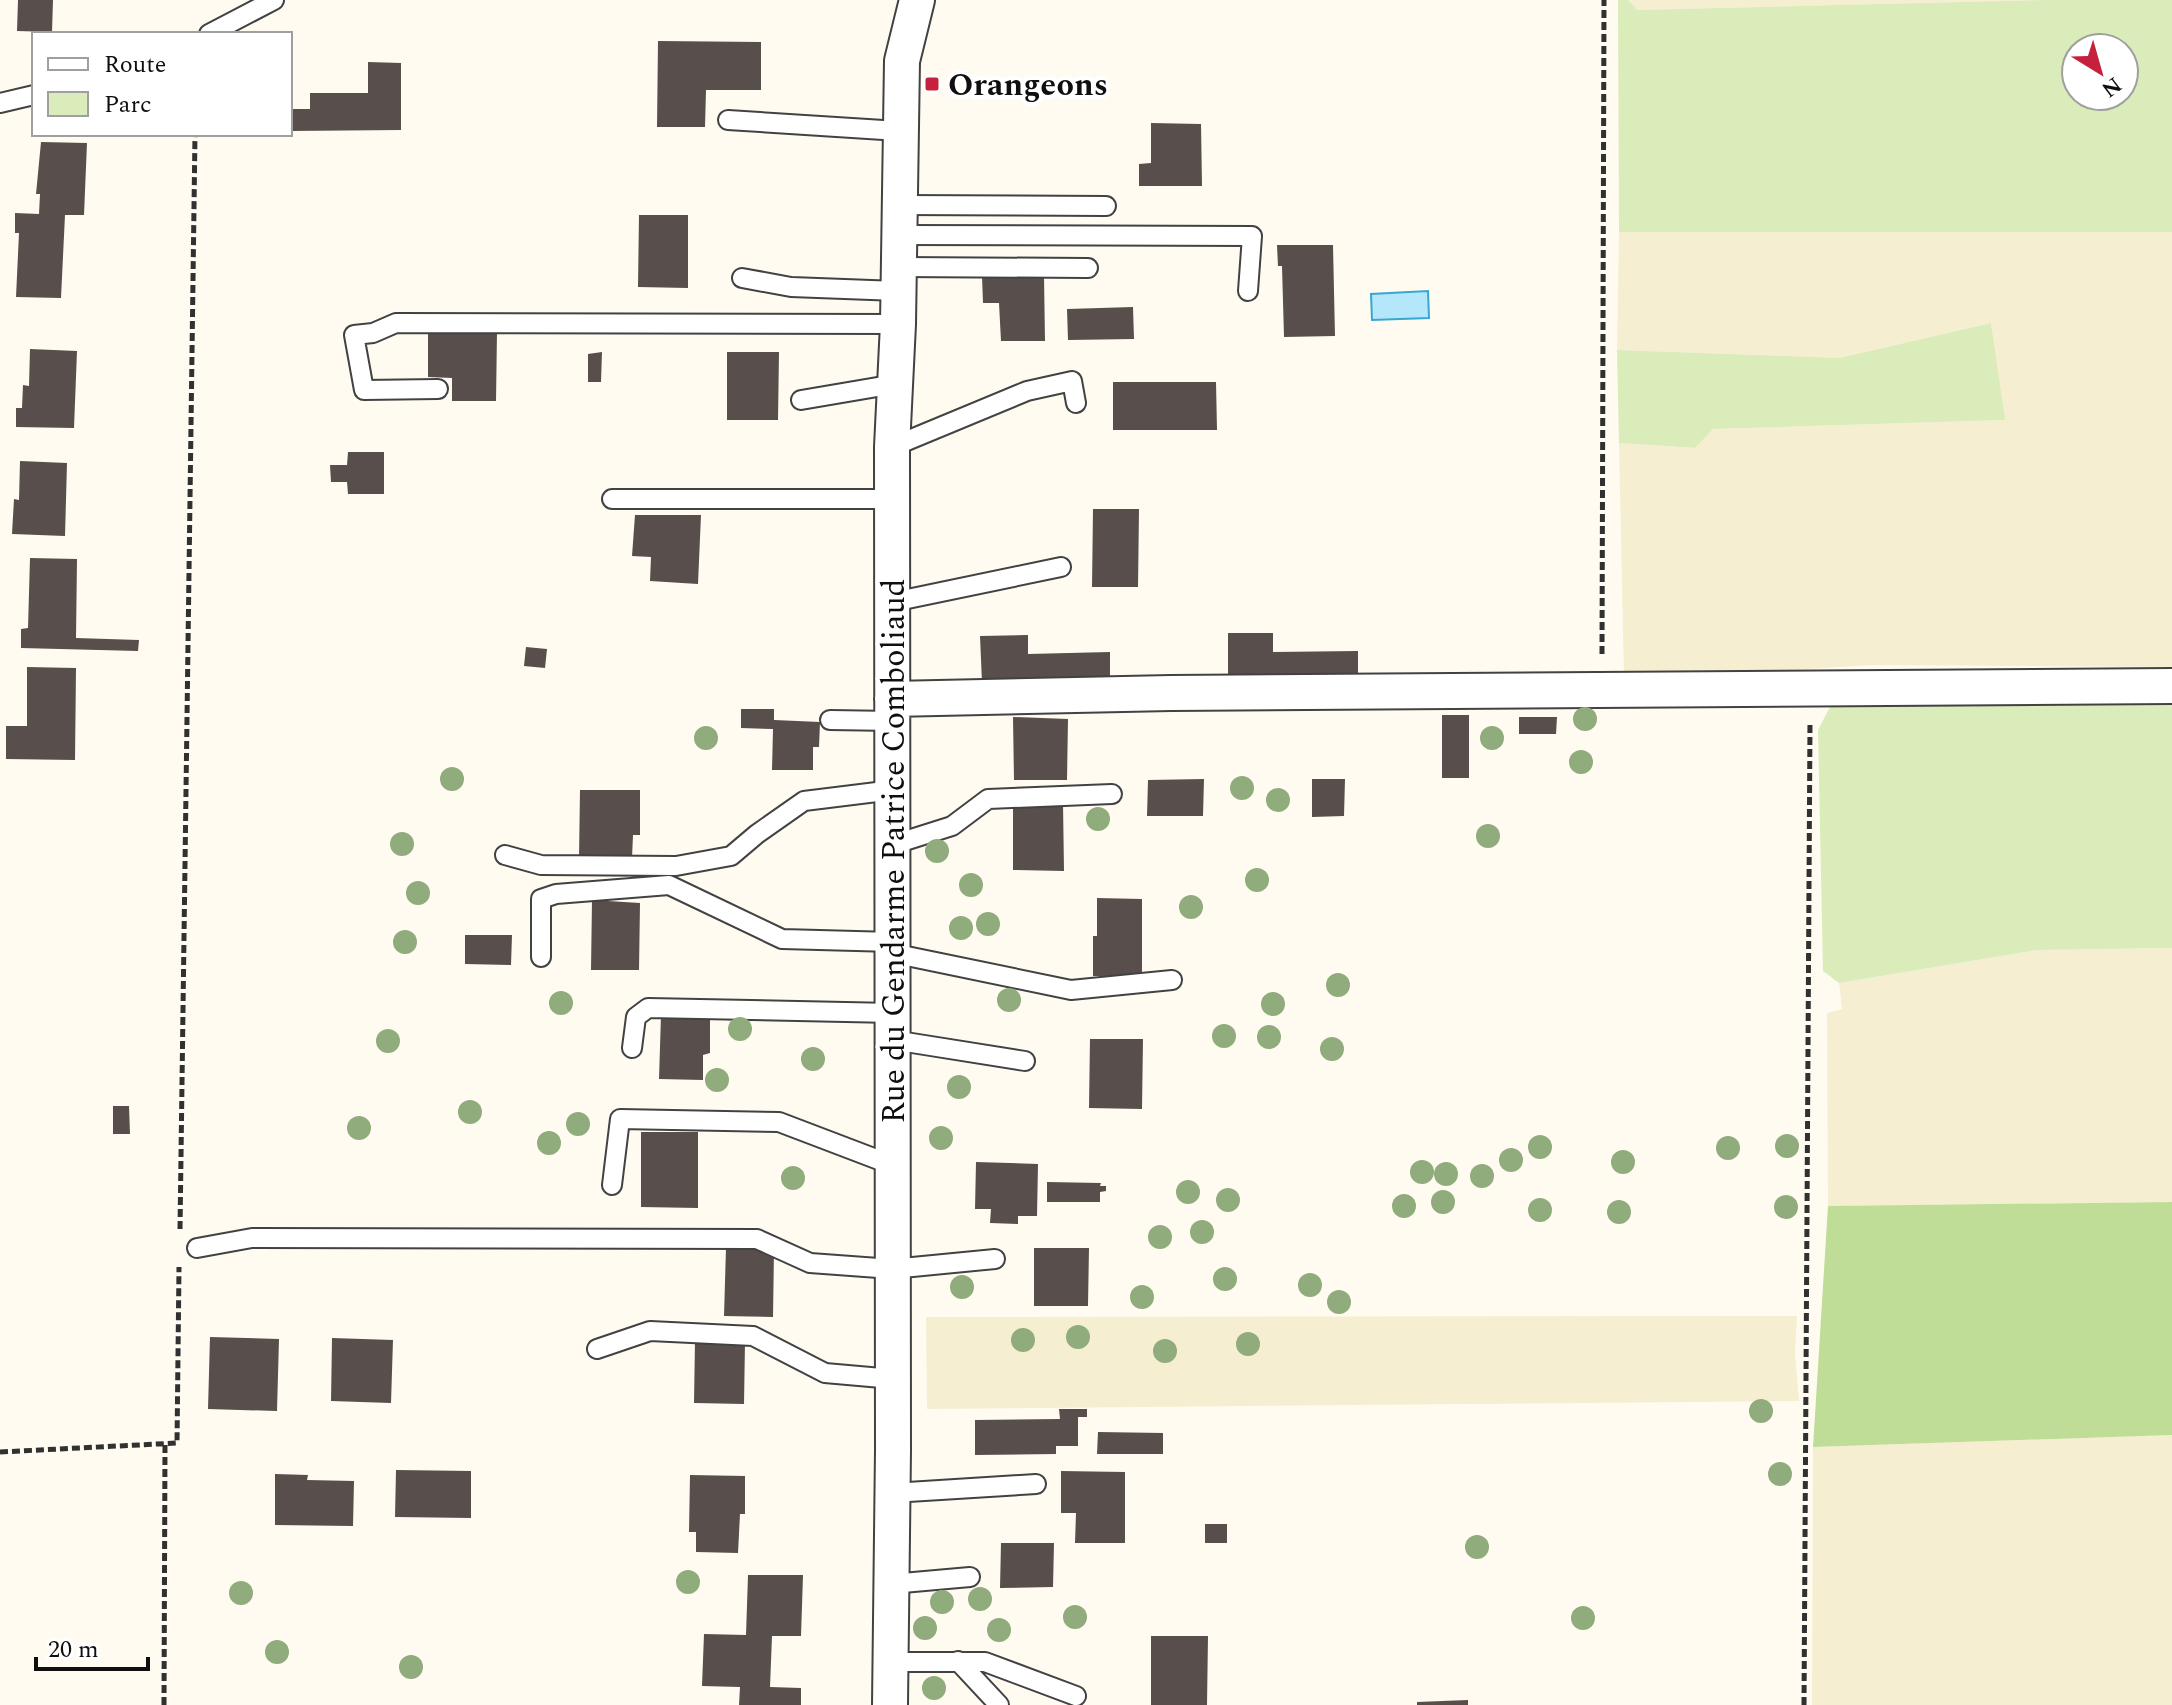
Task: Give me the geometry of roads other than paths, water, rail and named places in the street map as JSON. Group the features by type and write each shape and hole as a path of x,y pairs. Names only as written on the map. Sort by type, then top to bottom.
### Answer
{"street":[{"name":"Rue du Gendarme Patrice Comboliaud","path":"890,1705 893,1379 892,447 898,324 902,61 917,0"},
{"path":"892,710 1171,693 2172,686"}],"lane":[{"path":"213,32 274,0"},
{"path":"0,103 32,95"},
{"path":"728,120 899,131"},
{"path":"742,278 791,287 899,249 1106,206"},
{"path":"899,249 1252,236 1248,291"},
{"path":"899,249 1088,268"},
{"path":"438,389 364,390 354,335 373,333 396,323 898,324"},
{"path":"892,447 1027,391 1072,381 1076,403"},
{"path":"801,400 895,384"},
{"path":"612,499 892,499"},
{"path":"893,602 1061,567"},
{"path":"830,720 892,710"},
{"path":"505,855 541,865 676,866 731,856 804,801 893,790"},
{"path":"892,845 952,826 988,799 1112,794"},
{"path":"541,957 541,899 556,894 669,885 782,939 892,947 1071,990 1172,980"},
{"path":"632,1048 636,1017 648,1008 893,1026 1025,1061"},
{"path":"612,1185 620,1119 779,1122 892,1165"},
{"path":"188,1249 252,1238 757,1239 810,1263 892,1269 995,1259"},
{"path":"597,1349 650,1331 753,1336 825,1373 893,1379"},
{"path":"892,1493 1036,1484"},
{"path":"891,1584 970,1577"},
{"path":"958,1661 999,1705"},
{"path":"890,1662 985,1662 1076,1696"}],"water":[{"path":"1428,291 1429,318 1372,320 1371,294"}],"place":[{"name":"Orangeons","path":"932,84"}]}
